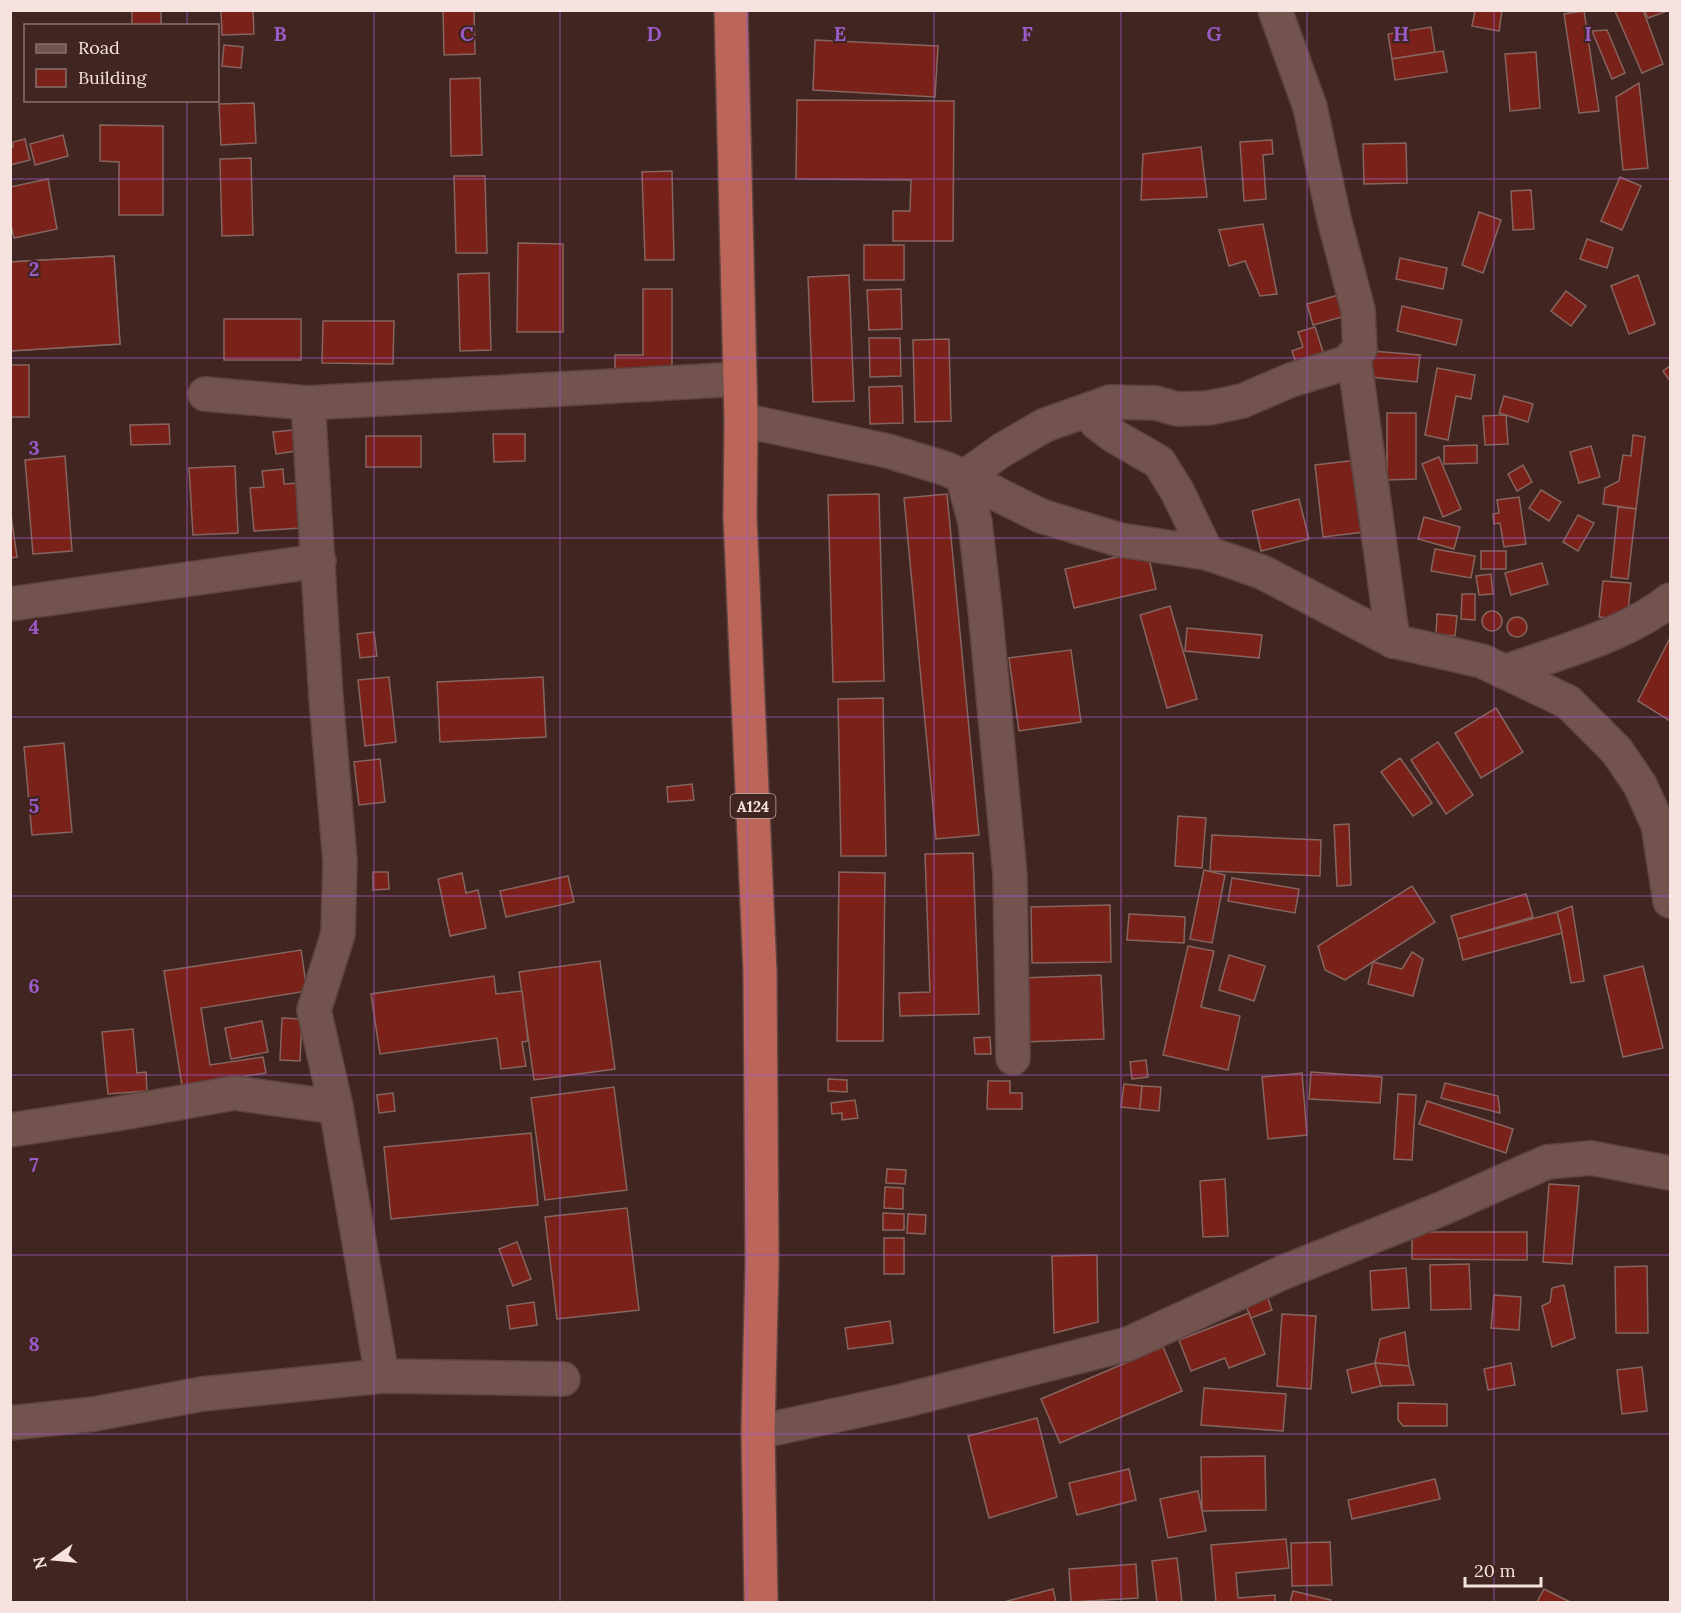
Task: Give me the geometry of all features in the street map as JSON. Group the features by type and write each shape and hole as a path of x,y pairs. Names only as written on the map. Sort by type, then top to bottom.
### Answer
{"highway":[{"name":"A124","path":"731,10 741,420 740,517 760,972 762,1264 758,1432 761,1602"}],"street":[{"path":"963,478 1002,450 1045,425 1110,402 1156,403 1177,409 1208,408 1242,401 1291,380 1346,363 1360,349 1358,309 1334,219 1310,108 1275,10"},
{"path":"1354,357 1393,641"},
{"path":"205,394 308,403 740,379"},
{"path":"308,403 326,698 340,861 338,934 314,1010 336,1107 382,1376"},
{"path":"1088,410 1097,423 1114,436 1159,462 1178,491 1207,554"},
{"path":"741,420 888,451 947,469 1041,516 1120,540 1207,554 1262,572 1393,641 1482,661 1568,702 1617,751 1640,785 1658,825 1671,901"},
{"path":"963,478 975,522 986,609 1010,875 1013,1058"},
{"path":"10,604 319,561"},
{"path":"1505,672 1611,634 1654,613 1671,600"},
{"path":"10,1130 234,1093 336,1107"},
{"path":"758,1432 902,1401 1128,1344 1284,1272 1441,1209 1547,1162 1591,1158 1671,1173"},
{"path":"10,1423 94,1414 202,1394 382,1376 563,1379"}],"building":[{"path":"132,10 161,10 161,24 132,24"},
{"path":"221,10 253,10 254,34 222,35"},
{"path":"443,10 474,10 475,54 444,55"},
{"path":"1475,10 1502,10 1499,31 1472,26"},
{"path":"1643,10 1663,64 1642,73 1615,11"},
{"path":"1644,10 1670,10 1648,18"},
{"path":"1584,11 1599,111 1579,113 1564,14"},
{"path":"1431,27 1435,52 1392,59 1388,34"},
{"path":"1607,30 1625,73 1612,79 1592,31"},
{"path":"815,40 938,46 935,97 813,90"},
{"path":"224,45 243,47 241,68 222,66"},
{"path":"1443,51 1447,72 1395,80 1392,59"},
{"path":"1536,52 1540,108 1510,111 1505,54"},
{"path":"480,78 482,155 451,156 450,79"},
{"path":"1639,83 1648,168 1623,170 1616,97"},
{"path":"797,100 954,101 953,241 893,241 893,211 910,211 911,180 796,179"},
{"path":"254,103 256,143 221,145 219,104"},
{"path":"100,125 163,126 163,215 119,215 119,162 100,161"},
{"path":"63,135 68,156 35,165 30,144"},
{"path":"25,139 30,160 10,165 10,148 13,147 13,142"},
{"path":"1272,140 1273,154 1263,155 1266,199 1244,201 1240,142"},
{"path":"1406,143 1407,183 1364,184 1363,144"},
{"path":"1201,147 1207,197 1141,200 1143,154"},
{"path":"251,158 253,235 222,236 220,159"},
{"path":"672,171 674,260 645,260 642,172"},
{"path":"454,176 485,176 487,253 456,253"},
{"path":"1620,177 1641,186 1622,230 1601,221"},
{"path":"48,179 57,229 14,238 10,220 10,187"},
{"path":"1531,190 1534,229 1513,230 1511,191"},
{"path":"1479,212 1501,220 1483,273 1462,265"},
{"path":"1263,224 1277,294 1260,296 1245,261 1229,266 1219,230"},
{"path":"1587,239 1613,248 1607,268 1580,259"},
{"path":"518,243 563,244 563,332 517,332"},
{"path":"864,245 904,245 904,280 864,280"},
{"path":"114,256 120,344 10,351 10,262"},
{"path":"114,256 120,344 10,351 10,262"},
{"path":"1400,258 1447,268 1443,289 1396,279"},
{"path":"489,273 491,350 460,351 458,274"},
{"path":"849,275 854,401 813,402 808,277"},
{"path":"1638,275 1655,324 1629,334 1611,286"},
{"path":"643,289 672,289 672,374 615,373 615,355 643,355"},
{"path":"901,289 902,329 869,330 867,290"},
{"path":"1566,291 1586,306 1571,326 1551,311"},
{"path":"1342,294 1349,315 1313,325 1307,304"},
{"path":"1402,306 1462,320 1456,345 1397,331"},
{"path":"224,319 301,319 301,360 224,360"},
{"path":"323,321 394,321 393,364 322,363"},
{"path":"1315,327 1324,355 1296,363 1292,351 1303,347 1298,332"},
{"path":"869,338 900,338 901,376 870,377"},
{"path":"949,339 951,421 915,422 913,340"},
{"path":"1372,351 1420,355 1417,382 1370,377"},
{"path":"10,365 29,365 29,417 10,417"},
{"path":"1670,366 1670,381 1663,371"},
{"path":"1437,368 1475,375 1471,399 1456,396 1448,440 1425,435"},
{"path":"902,386 903,423 870,424 869,387"},
{"path":"1504,396 1533,404 1528,422 1499,413"},
{"path":"1387,413 1416,413 1416,479 1387,480"},
{"path":"1506,415 1508,444 1485,445 1483,416"},
{"path":"169,424 170,444 131,445 130,425"},
{"path":"293,430 296,451 276,454 273,432"},
{"path":"493,434 525,434 525,461 494,462"},
{"path":"1633,435 1645,437 1636,509 1603,504 1605,488 1619,481 1623,455 1631,456"},
{"path":"366,436 421,436 421,467 366,467"},
{"path":"1477,445 1477,463 1444,464 1444,446"},
{"path":"1591,446 1600,477 1579,483 1570,452"},
{"path":"65,456 72,551 33,554 25,460"},
{"path":"1439,457 1461,509 1443,517 1422,464"},
{"path":"1365,459 1373,531 1323,537 1315,465"},
{"path":"1523,465 1532,482 1517,491 1508,474"},
{"path":"235,466 238,533 193,535 189,468"},
{"path":"283,469 284,484 299,483 302,528 254,531 250,488 264,487 262,471"},
{"path":"1541,490 1561,502 1549,521 1529,508"},
{"path":"879,494 884,681 833,682 828,495"},
{"path":"947,494 979,835 936,839 904,498"},
{"path":"1519,497 1526,544 1504,547 1500,523 1494,524 1493,514 1499,513 1497,500"},
{"path":"1299,499 1309,539 1261,551 1252,511"},
{"path":"1618,507 1636,509 1628,579 1611,577"},
{"path":"10,508 17,557 10,558"},
{"path":"1578,515 1594,523 1578,551 1563,542"},
{"path":"1424,517 1460,527 1454,549 1418,539"},
{"path":"1435,549 1475,556 1471,578 1431,571"},
{"path":"1147,550 1156,589 1074,608 1065,569"},
{"path":"1481,551 1506,551 1506,569 1481,569"},
{"path":"1542,563 1548,584 1511,595 1505,573"},
{"path":"1491,574 1493,594 1479,595 1476,576"},
{"path":"1603,581 1631,583 1627,620 1599,617"},
{"path":"1462,594 1475,594 1475,620 1461,619"},
{"path":"1170,606 1197,699 1167,708 1140,615"},
{"path":"1488,611 1496,611 1502,617 1502,625 1496,631 1488,631 1482,625 1482,617"},
{"path":"1437,614 1457,616 1455,636 1436,634"},
{"path":"1513,617 1521,617 1527,623 1527,631 1521,637 1513,637 1507,631 1507,623"},
{"path":"1187,628 1262,635 1259,658 1185,651"},
{"path":"374,632 377,656 360,658 357,634"},
{"path":"1670,638 1670,721 1638,701"},
{"path":"1071,650 1081,722 1019,731 1009,658"},
{"path":"389,677 396,742 365,746 358,680"},
{"path":"543,677 546,737 440,742 437,682"},
{"path":"883,698 886,856 841,856 838,699"},
{"path":"1496,708 1523,752 1481,778 1455,733"},
{"path":"1438,742 1473,795 1446,814 1411,760"},
{"path":"64,743 72,832 32,835 24,747"},
{"path":"1400,758 1432,803 1413,816 1381,772"},
{"path":"380,759 385,802 359,805 354,762"},
{"path":"692,784 694,800 668,802 667,787"},
{"path":"1178,816 1206,818 1202,868 1175,866"},
{"path":"1349,824 1351,885 1337,886 1334,825"},
{"path":"1212,835 1321,840 1320,876 1210,871"},
{"path":"973,853 979,1014 900,1016 899,993 930,992 925,854"},
{"path":"1204,870 1225,875 1212,943 1190,939"},
{"path":"373,872 388,872 389,889 373,890"},
{"path":"839,872 885,873 883,1041 837,1041"},
{"path":"462,873 466,893 478,890 486,928 450,936 438,879"},
{"path":"568,876 574,902 506,917 500,891"},
{"path":"1232,878 1299,889 1295,913 1228,901"},
{"path":"1412,886 1435,922 1345,980 1325,970 1318,946"},
{"path":"1526,894 1533,917 1458,939 1451,916"},
{"path":"1110,905 1111,962 1032,963 1031,907"},
{"path":"1572,906 1584,981 1571,983 1557,912"},
{"path":"1557,912 1562,933 1463,960 1458,939"},
{"path":"1129,914 1185,917 1184,943 1127,940"},
{"path":"1188,946 1214,951 1201,1007 1240,1016 1228,1070 1163,1055"},
{"path":"301,950 307,991 201,1008 210,1065 263,1057 266,1073 182,1086 164,971"},
{"path":"1412,952 1423,959 1413,996 1368,984 1373,962 1402,969"},
{"path":"1229,955 1265,966 1254,1001 1219,990"},
{"path":"600,961 615,1069 534,1080 519,972"},
{"path":"1643,966 1663,1048 1623,1057 1604,976"},
{"path":"1101,975 1104,1039 1024,1042 1021,978"},
{"path":"494,976 496,994 522,991 528,1041 522,1042 526,1066 501,1069 497,1038 380,1054 371,994"},
{"path":"282,1018 302,1019 300,1061 280,1060"},
{"path":"262,1021 268,1052 231,1059 225,1028"},
{"path":"133,1029 137,1073 146,1072 147,1091 108,1094 102,1032"},
{"path":"990,1037 991,1054 975,1054 974,1038"},
{"path":"1146,1060 1148,1077 1132,1079 1130,1062"},
{"path":"1311,1072 1382,1077 1380,1103 1309,1099"},
{"path":"1302,1073 1307,1135 1268,1139 1262,1077"},
{"path":"828,1079 847,1080 847,1092 828,1091"},
{"path":"988,1081 1010,1081 1010,1093 1022,1093 1022,1109 987,1109"},
{"path":"1445,1083 1498,1096 1500,1113 1441,1098"},
{"path":"1124,1084 1142,1086 1140,1109 1121,1107"},
{"path":"1142,1086 1161,1087 1159,1111 1140,1109"},
{"path":"614,1087 627,1190 545,1200 531,1098"},
{"path":"393,1093 395,1111 379,1113 377,1095"},
{"path":"1398,1094 1416,1095 1412,1160 1394,1159"},
{"path":"855,1100 858,1118 842,1120 842,1113 832,1114 831,1103"},
{"path":"1427,1101 1513,1129 1506,1153 1419,1124"},
{"path":"531,1133 538,1205 391,1219 384,1147"},
{"path":"887,1169 906,1170 905,1184 886,1183"},
{"path":"1225,1179 1228,1236 1203,1237 1200,1181"},
{"path":"1549,1184 1579,1186 1572,1264 1543,1262"},
{"path":"885,1187 903,1188 903,1209 884,1208"},
{"path":"627,1208 639,1310 557,1319 545,1217"},
{"path":"883,1213 904,1214 904,1230 883,1230"},
{"path":"908,1214 926,1215 925,1234 907,1233"},
{"path":"1412,1232 1527,1232 1527,1260 1412,1259"},
{"path":"884,1238 904,1238 904,1274 884,1274"},
{"path":"517,1242 531,1279 513,1286 499,1249"},
{"path":"1097,1255 1098,1322 1054,1333 1052,1256"},
{"path":"1469,1264 1471,1309 1431,1310 1430,1265"},
{"path":"1647,1266 1648,1333 1616,1333 1615,1267"},
{"path":"1406,1268 1409,1308 1372,1310 1370,1271"},
{"path":"1564,1285 1575,1338 1552,1347 1542,1306 1550,1302 1552,1288"},
{"path":"1264,1288 1272,1310 1251,1318 1242,1296"},
{"path":"1494,1295 1521,1297 1519,1330 1491,1328"},
{"path":"534,1302 537,1325 510,1329 507,1306"},
{"path":"1249,1313 1265,1354 1229,1368 1225,1358 1191,1371 1179,1340"},
{"path":"1282,1314 1316,1316 1311,1389 1277,1386"},
{"path":"890,1321 893,1343 848,1349 845,1328"},
{"path":"1405,1332 1409,1366 1375,1363 1380,1339"},
{"path":"1163,1347 1182,1391 1060,1443 1041,1399"},
{"path":"1375,1363 1381,1386 1352,1393 1347,1370"},
{"path":"1375,1363 1409,1366 1414,1385 1381,1386"},
{"path":"1511,1363 1515,1385 1488,1390 1484,1369"},
{"path":"1642,1367 1647,1411 1622,1414 1617,1370"},
{"path":"1204,1388 1286,1394 1283,1431 1201,1425"},
{"path":"1398,1403 1447,1404 1447,1426 1403,1426 1398,1420"},
{"path":"1037,1418 1057,1497 989,1518 968,1436"},
{"path":"1265,1456 1266,1510 1202,1511 1201,1457"},
{"path":"1129,1469 1136,1500 1077,1515 1069,1483"},
{"path":"1435,1479 1440,1499 1352,1519 1348,1500"},
{"path":"1198,1491 1206,1531 1168,1538 1160,1499"},
{"path":"1286,1539 1289,1568 1236,1573 1238,1598 1275,1595 1275,1602 1216,1602 1211,1545"},
{"path":"1330,1542 1332,1585 1292,1586 1291,1543"},
{"path":"1177,1558 1182,1602 1157,1602 1152,1561"},
{"path":"1136,1564 1138,1598 1071,1602 1069,1569"},
{"path":"1053,1589 1056,1602 1004,1602"},
{"path":"1544,1589 1570,1602 1537,1602"},
{"path":"1293,1591 1331,1600 1330,1602 1290,1602"}]}
